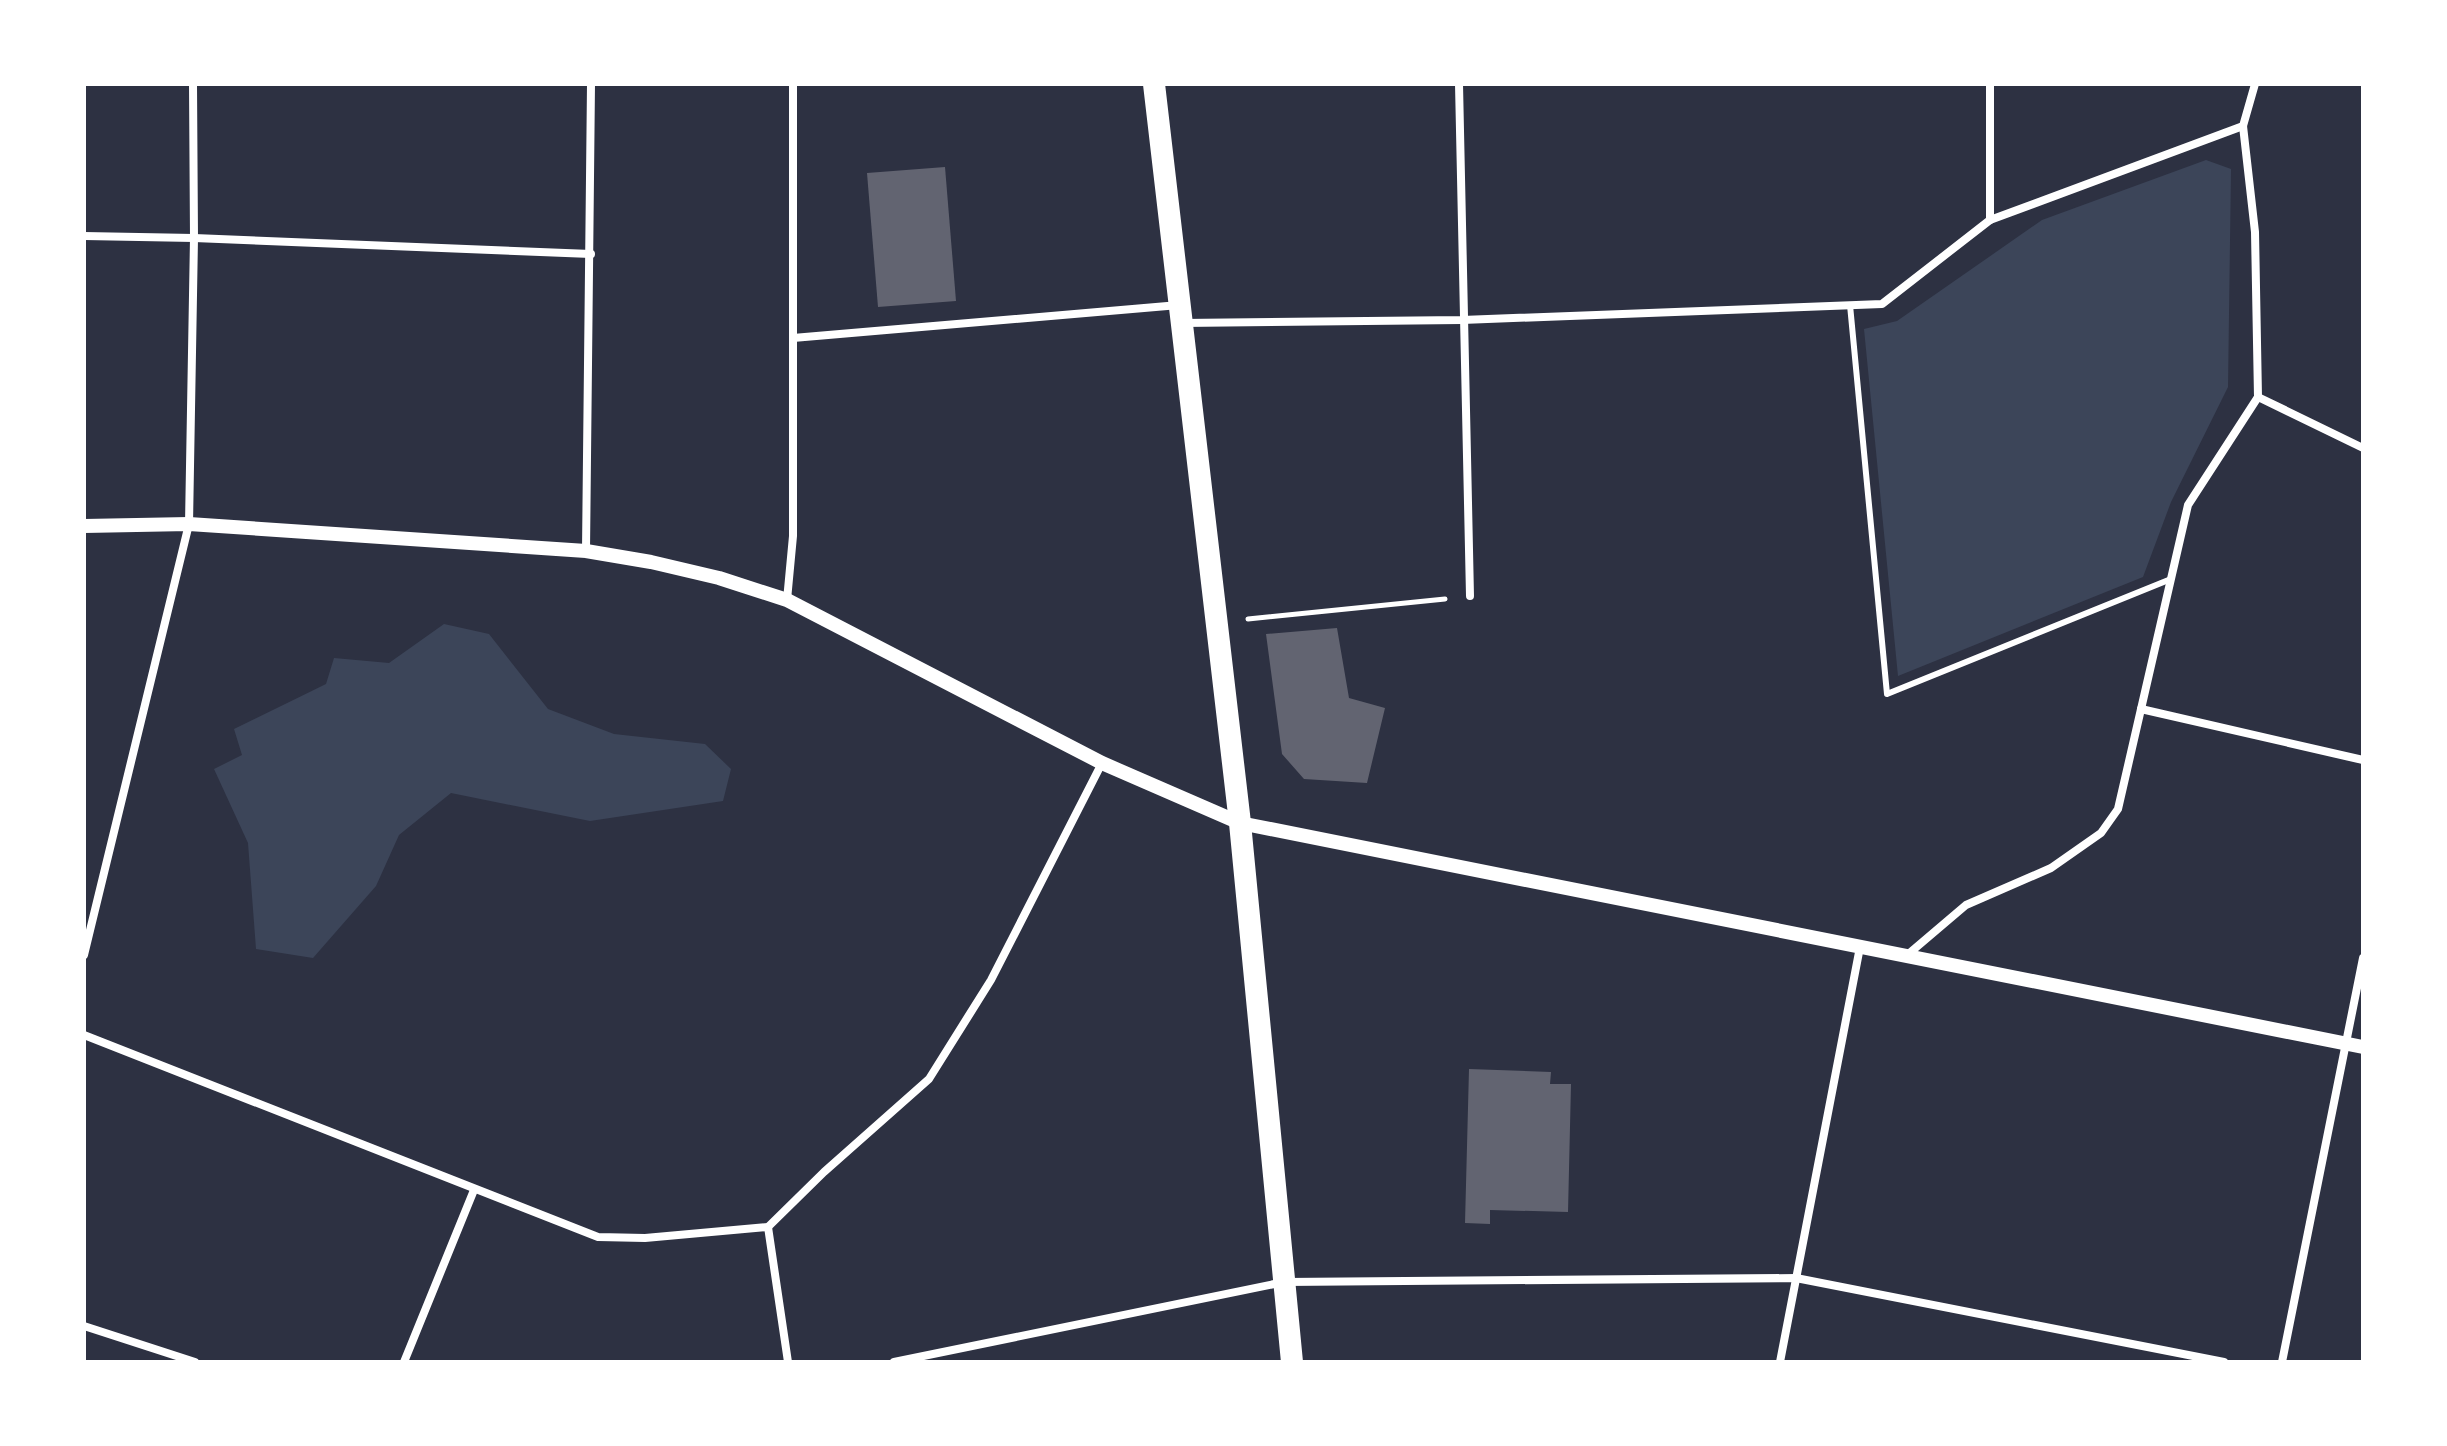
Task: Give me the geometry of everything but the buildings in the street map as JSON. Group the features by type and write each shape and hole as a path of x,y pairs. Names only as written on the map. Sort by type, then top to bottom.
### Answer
{"highway":[{"path":"1154,84 1240,823 1292,1362"}],"street":[{"path":"84,955 189,524 193,84"},
{"path":"586,551 591,84"},
{"path":"787,600 793,536 793,84"},
{"path":"1459,84 1470,596"},
{"path":"1990,84 1990,220"},
{"path":"1906,956 1966,905 2051,868 2101,833 2118,809 2188,505 2258,397 2255,232 2243,126 2255,84"},
{"path":"793,338 1181,314 1462,320 1882,304 1990,220 2243,126"},
{"path":"84,236 591,254"},
{"path":"2258,397 2363,448"},
{"path":"84,526 189,524 586,551 651,562 719,578 787,600 1102,763 1240,823 2363,1047"},
{"path":"2141,709 2363,760"},
{"path":"84,1035 598,1237 645,1238 768,1227 824,1172 929,1079 991,980 1102,763"},
{"path":"1780,1362 1860,947"},
{"path":"2282,1362 2363,958"},
{"path":"404,1362 474,1190"},
{"path":"768,1227 788,1362"},
{"path":"894,1362 1284,1282 1796,1278 2224,1362"},
{"path":"84,1326 195,1362"}],"lane":[{"path":"1850,305 1887,694 2171,579"}],"path":[{"path":"1216,623 1470,596"}],"shaded area":[{"path":"2206,160 2231,169 2228,387 2171,502 2143,577 1898,676 1864,329 1897,321 2042,220"},
{"path":"444,624 489,634 548,709 614,734 705,744 731,769 723,801 590,821 451,793 399,835 376,886 313,958 256,949 248,843 214,769 242,755 234,729 326,684 334,658 389,663"}]}
